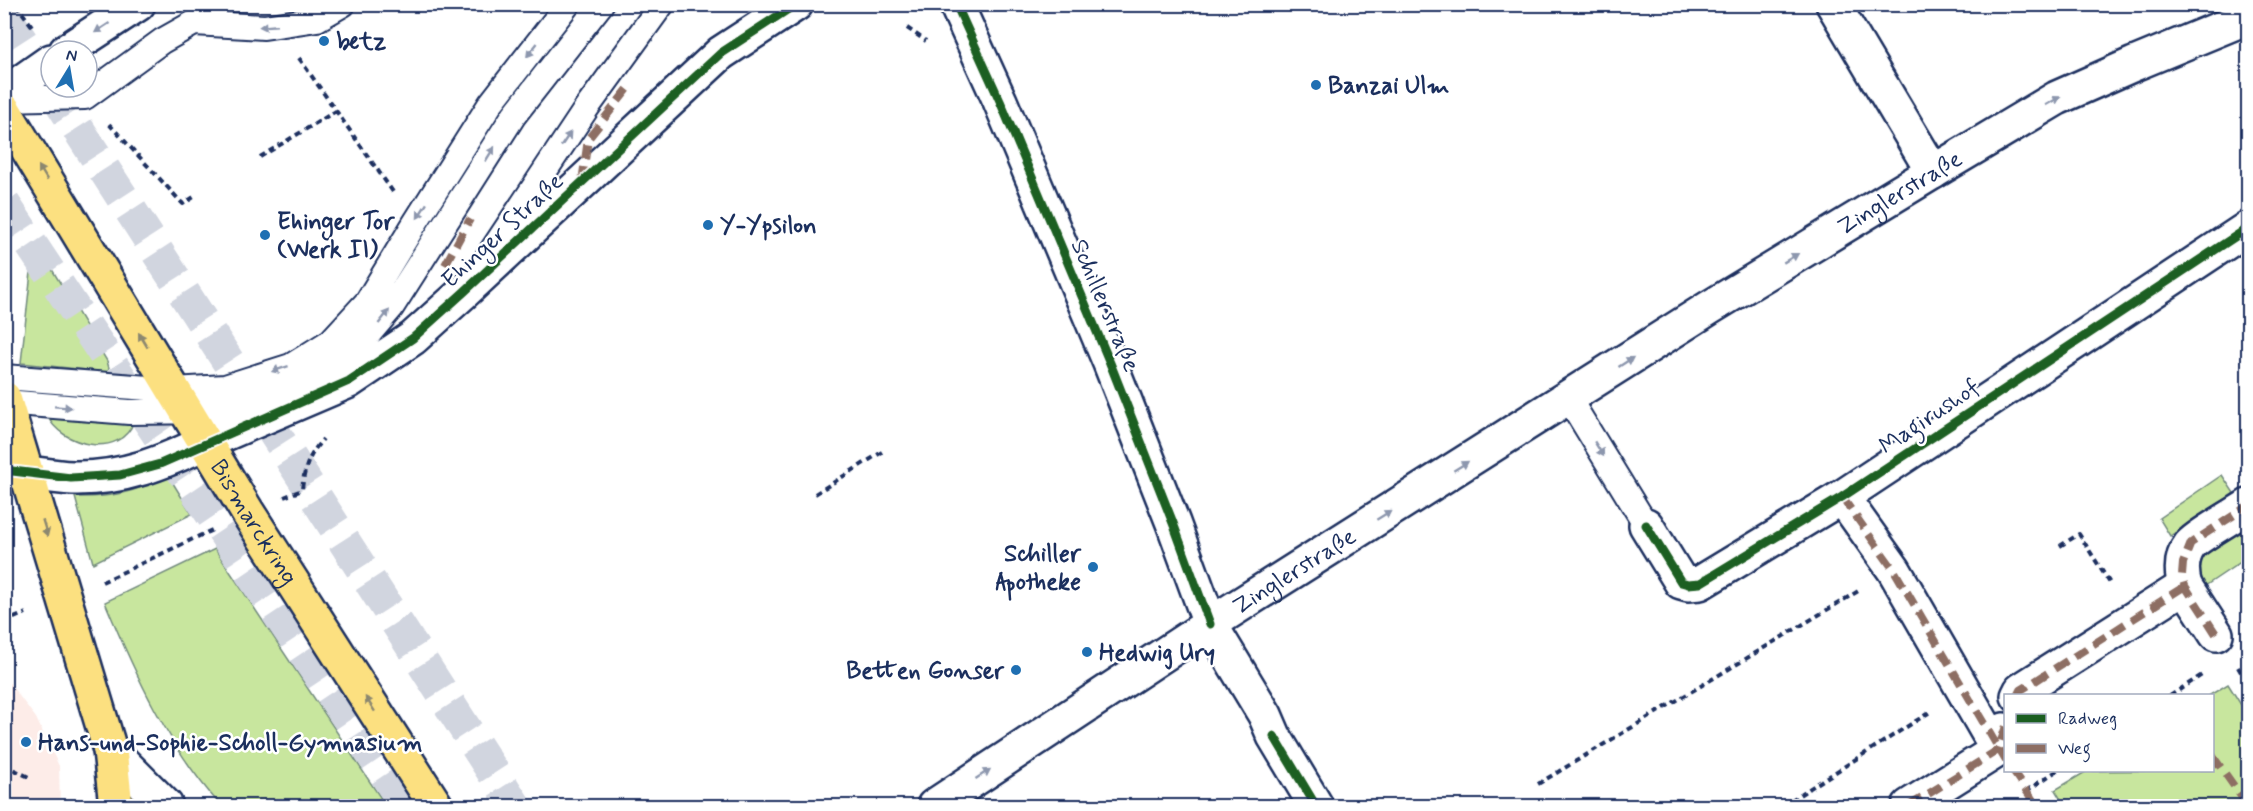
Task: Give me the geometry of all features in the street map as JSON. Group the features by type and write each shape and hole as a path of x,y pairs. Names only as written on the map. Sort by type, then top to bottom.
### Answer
{"main road":[{"name":"Bismarckring","path":"4,110 248,513 436,807"},
{"path":"5,395 16,472 65,597 110,750 116,807"}],"street":[{"path":"84,39 138,4"},
{"name":"Ehinger Straße","path":"16,472 71,478 120,475 160,464 349,381 413,338 721,53 796,4"},
{"name":"Schillerstraße","path":"956,4 1000,101 1110,363 1210,624 1316,807"},
{"path":"1833,4 1933,172"},
{"name":"Zinglerstraße","path":"934,807 1210,624 1569,399 1709,308 1933,172 2057,98 2248,17"},
{"path":"4,94 39,69"},
{"name":"Magirushof","path":"1646,525 1681,582 1700,583 1842,497 2248,228"},
{"path":"1842,497 1894,570 1965,690 2002,738 1909,807"},
{"path":"2216,634 2185,586 2182,576 2183,563 2191,543 2248,506"},
{"path":"2019,694 2021,690 2185,586"},
{"path":"110,750 166,807"}],"lane":[{"path":"99,87 162,41 194,22 264,27 317,19 344,4"},
{"path":"5,395 129,412 181,401 291,366 331,341 367,302 491,103 568,4"},
{"path":"323,391 344,360 372,332 391,308 514,115 601,4"},
{"path":"464,292 586,109 662,4"},
{"path":"4,99 39,98"},
{"path":"181,401 237,407 311,381 344,360"},
{"name":"Ehinger Straße","path":"288,390 323,391"},
{"path":"1569,399 1646,525"}],"path":[{"path":"277,25 415,223"},
{"path":"87,99 183,204 197,195"},
{"path":"260,157 336,111"},
{"path":"4,622 107,580 302,489 303,470 312,451 326,436 341,426 323,391"},
{"path":"815,494 882,452"},
{"path":"2060,546 2079,534 2107,579"},
{"path":"1538,784 1894,570"},
{"path":"1782,807 1965,690"},
{"path":"4,765 29,777"},
{"path":"2026,791 2056,772"}],"shaded area":[{"name":"Hans-und-Sophie-Scholl-Gymnasium","path":"4,676 36,718 59,766 60,806 5,806"}],"green space":[{"path":"45,262 50,266 107,361 109,368 107,372 21,363 31,272 36,263"},
{"path":"47,415 134,421 127,433 117,441 90,444 77,441 64,434 54,426"},
{"path":"168,475 192,514 93,563 75,497 123,493"},
{"path":"2222,475 2234,493 2170,536 2159,518"},
{"path":"2248,522 2248,557 2205,586 2191,559"},
{"path":"215,549 386,806 221,806 185,760 141,683 105,602"},
{"path":"2228,684 2248,716 2248,806 2065,806 2055,790 2085,772 2214,772 2214,694 2212,694"}],"tunnel":[{"path":"4,14 39,68"},
{"path":"59,99 515,806"},
{"path":"4,204 407,806"}],"marked path":[{"path":"4,12 14,4"},
{"path":"582,182 588,139 628,89"},
{"path":"445,265 470,219"},
{"path":"1842,497 1894,570 2004,758"},
{"path":"2216,634 2185,586 2182,576 2183,563 2191,543 2248,506"},
{"path":"2019,694 2021,690 2185,586"},
{"path":"1909,806 1998,750 2004,732"},
{"path":"2214,758 2248,806"},
{"path":"2013,772 2037,806"}],"cycle path":[{"path":"4,470 71,478 120,475 160,464 349,381 413,338 721,53 796,4"},
{"path":"956,4 1000,101 1110,363 1210,624"},
{"path":"1646,525 1681,582 1700,583 1842,497 2248,228"},
{"path":"1274,736 1316,806"}],"place":[{"name":"betz","path":"324,41"},
{"name":"Banzai Ulm","path":"1316,85"},
{"name":"Y-Ypsilon","path":"708,225"},
{"name":"Ehinger Tor (Werk II)","path":"265,235"},
{"name":"Schiller Apotheke","path":"1093,567"},
{"name":"Hedwig Ury","path":"1087,652"},
{"name":"Betten Gonser","path":"1016,670"},
{"name":"Hans-und-Sophie-Scholl-Gymnasium","path":"26,742"}]}
